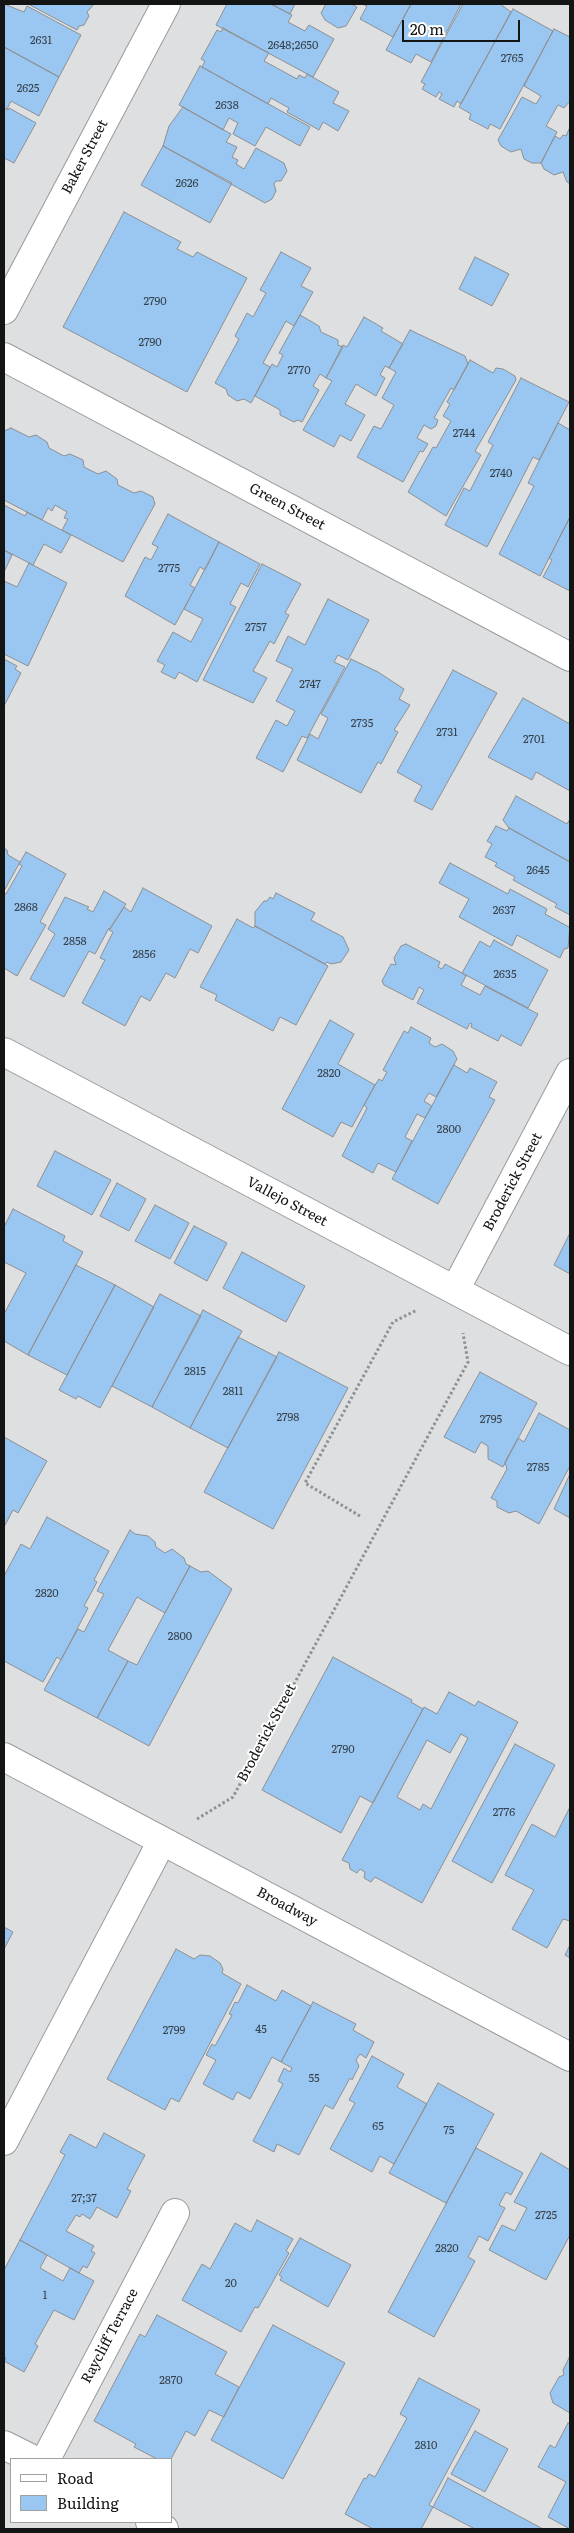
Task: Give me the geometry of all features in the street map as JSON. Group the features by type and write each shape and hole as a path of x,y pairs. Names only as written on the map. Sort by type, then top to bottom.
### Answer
{"street":[{"name":"Baker Street","path":"4,310 166,4"},
{"name":"Green Street","path":"4,357 570,657"},
{"name":"Vallejo Street","path":"4,1052 570,1351"},
{"name":"Broderick Street","path":"455,1290 570,1073"},
{"name":"Broadway","path":"4,1757 570,2057"},
{"path":"4,2141 162,1841"},
{"name":"Raycliff Terrace","path":"47,2458 175,2213"},
{"path":"4,2444 30,2458"},
{"path":"152,2523 164,2529"}],"path":[{"path":"360,1516 305,1483 393,1322 455,1290"},
{"name":"Broderick Street","path":"162,1841 233,1797 468,1362 455,1290"}],"building":[{"path":"4,4 24,12 27,6 81,35 59,77 4,47"},
{"path":"28,4 94,4 87,12 89,16 84,25 79,26 77,30"},
{"path":"227,4 271,4 292,15 288,22 305,31 309,25 334,39 313,77 216,25"},
{"path":"271,4 295,4 290,14"},
{"path":"326,4 351,4 357,7 346,26 338,28 325,20 321,13"},
{"path":"362,4 411,4 393,37 360,19 367,6"},
{"path":"411,4 461,4 431,62 416,54 411,63 386,50"},
{"path":"463,4 500,4 511,12 461,104 457,101 454,107 439,99 442,94 439,92 436,97 422,89 425,84 421,82"},
{"path":"513,9 553,31 500,129 490,124 488,129 469,119 471,114 459,107"},
{"path":"223,28 269,53 264,61 297,79 299,75 305,78 307,74 339,92 333,103 349,111 338,131 323,122 319,130 287,112 289,108 271,98 268,104 202,67 205,61 201,59 217,30 221,32"},
{"path":"554,29 570,37 570,101 564,108 558,105 546,126 557,132 541,163 532,163 524,159 521,149 511,152 501,146 498,140 522,97 536,104 541,96 524,86"},
{"path":"4,47 59,77 39,116 11,101 7,109 4,108"},
{"path":"200,66 310,127 300,146 266,127 255,146 233,134 238,123 229,118 223,130 179,105"},
{"path":"183,107 231,134 226,142 237,147 232,157 238,160 236,164 244,169 256,148 284,163 287,171 281,181 276,181 274,184 276,191 272,199 265,203 163,146 169,126"},
{"path":"4,108 8,110 9,108 36,123 14,163 4,158"},
{"path":"570,127 570,184 567,182 563,172 554,175 544,169 541,163 555,136 560,139 563,135 566,136"},
{"path":"163,146 232,183 210,223 141,185"},
{"path":"124,212 181,242 177,249 193,257 197,252 247,278 187,392 63,327"},
{"path":"281,252 311,268 301,286 313,292 294,326 286,321 263,363 270,367 251,403 244,399 237,401 228,395 226,389 215,383 239,339 235,336 247,313 253,317 266,293 260,290"},
{"path":"475,257 509,274 492,306 459,289"},
{"path":"300,315 319,326 321,332 338,340 338,345 343,347 326,378 320,374 313,386 319,390 302,422 298,420 294,422 280,415 280,410 255,396 272,364 277,367 283,355 279,353"},
{"path":"364,317 383,328 381,331 403,344 389,368 385,366 380,375 385,378 376,396 356,384 345,404 365,415 351,441 340,435 334,447 303,430 332,381 326,378 343,345 347,347"},
{"path":"410,330 465,356 468,364 454,390 451,388 434,418 438,420 436,426 431,429 424,425 417,438 428,444 423,452 420,451 403,482 357,457 374,426 381,429 394,405 382,398 396,372 389,368"},
{"path":"470,360 493,373 496,368 503,369 515,376 516,380 475,451 481,455 446,516 408,492 433,447 436,448 451,421 443,416 450,404 447,402"},
{"path":"521,378 569,402 539,460 533,457 487,547 445,525 464,488 470,491 493,445 488,442"},
{"path":"558,423 570,430 570,517 540,576 499,554 534,486 528,483"},
{"path":"11,428 29,437 36,435 47,442 49,448 64,456 70,454 83,460 84,467 98,474 106,471 117,479 118,485 134,493 141,491 153,497 155,504 123,562 62,530 68,519 64,518 67,512 55,505 52,511 48,508 42,520 4,500 4,431"},
{"path":"4,505 25,516 27,512 71,535 61,553 44,544 33,565 4,550"},
{"path":"168,514 219,542 205,570 200,567 190,585 195,588 175,625 125,596 145,557 151,560 158,547 152,544"},
{"path":"570,517 570,591 543,577 552,560 549,558"},
{"path":"219,542 260,564 248,587 241,583 230,604 236,607 197,682 179,672 175,679 161,672 165,665 157,661 173,632 191,642 203,619 184,609"},
{"path":"4,550 12,555 4,572"},
{"path":"29,563 67,583 28,666 4,654 4,581 17,587"},
{"path":"262,564 301,584 285,613 289,615 274,644 270,641 253,671 267,678 253,703 203,680"},
{"path":"328,599 369,620 348,660 338,655 334,662 345,667 307,738 302,736 283,772 256,758 276,720 287,726 295,711 276,701 293,669 276,661 288,636 305,645"},
{"path":"4,659 17,666 15,669 21,673 4,706"},
{"path":"351,659 378,672 404,689 399,699 410,705 394,730 398,732 381,764 378,762 361,793 297,760 310,734 318,739 328,718 321,714"},
{"path":"453,670 497,693 432,810 414,801 422,786 397,772"},
{"path":"523,698 570,724 570,791 536,772 532,780 488,757"},
{"path":"516,796 567,824 570,819 570,862 509,828 503,820"},
{"path":"496,826 507,831 509,828 570,862 570,915 555,907 557,904 513,880 515,877 495,866 497,863 485,857 492,844 487,841"},
{"path":"4,848 7,850 8,855 20,862 4,891"},
{"path":"26,852 66,874 40,922 46,925 17,976 4,968 4,893 6,894 22,866 19,864"},
{"path":"450,863 508,894 510,889 547,909 545,914 569,927 570,924 568,948 564,949 560,958 517,935 512,946 459,917 469,899 439,883"},
{"path":"143,888 212,926 198,953 190,949 175,978 166,973 150,1001 141,996 125,1026 82,1003 105,960 100,958 113,932 109,930 124,907 131,912"},
{"path":"104,891 126,904 109,928 95,954 89,951 64,997 30,979 55,934 48,929 65,897 89,907 87,909 93,912"},
{"path":"276,893 315,913 311,920 343,937 349,950 341,962 331,964 327,962 325,964 255,926 255,912 264,901 267,901 270,897 273,899"},
{"path":"237,919 253,928 255,926 328,966 296,1025 280,1017 273,1031 215,1000 217,995 200,987"},
{"path":"494,940 548,970 528,1008 462,973 480,941 490,947"},
{"path":"406,944 440,962 438,967 442,969 445,964 462,973 466,976 461,985 480,995 485,986 538,1014 521,1046 501,1035 498,1041 471,1027 472,1024 470,1023 467,1029 417,1003 424,990 419,987 413,1000 384,985 382,981 391,964 396,965 394,958 401,946"},
{"path":"330,1020 354,1034 338,1064 375,1085 352,1127 341,1122 333,1137 282,1109"},
{"path":"411,1027 431,1038 429,1043 435,1047 442,1044 453,1051 457,1059 436,1097 429,1093 424,1101 432,1106 425,1118 417,1114 405,1137 412,1141 396,1172 378,1163 373,1173 342,1156 367,1108 364,1105 379,1079 382,1081 387,1072 383,1070 404,1031 408,1033"},
{"path":"454,1065 467,1073 470,1068 497,1082 489,1097 495,1100 438,1204 392,1179"},
{"path":"55,1151 111,1180 92,1215 37,1186"},
{"path":"117,1183 146,1199 129,1231 100,1216"},
{"path":"155,1205 189,1223 170,1259 135,1241"},
{"path":"13,1209 65,1236 63,1241 83,1252 28,1355 4,1341 4,1314 26,1273 4,1262 4,1227"},
{"path":"194,1226 227,1243 207,1281 174,1263"},
{"path":"570,1233 570,1274 554,1265"},
{"path":"242,1252 305,1286 286,1322 223,1288"},
{"path":"76,1265 115,1285 67,1375 28,1355"},
{"path":"115,1285 154,1307 100,1408 78,1396 76,1399 59,1390"},
{"path":"160,1294 201,1316 152,1407 112,1386"},
{"path":"203,1310 242,1331 190,1428 152,1407"},
{"path":"238,1337 277,1357 228,1448 190,1428"},
{"path":"279,1352 348,1388 273,1529 204,1492"},
{"path":"480,1372 537,1403 503,1467 488,1459 488,1446 481,1442 475,1453 444,1437"},
{"path":"539,1413 570,1430 570,1466 539,1524 516,1511 509,1513 497,1507 497,1501 491,1498 507,1469 505,1462 518,1438 524,1442"},
{"path":"4,1437 47,1461 18,1513 13,1510 4,1527"},
{"path":"570,1474 570,1518 554,1509"},
{"path":"47,1517 109,1551 94,1580 97,1582 84,1606 88,1608 61,1660 57,1657 43,1682 4,1661 4,1576 21,1544 30,1549"},
{"path":"130,1530 135,1534 148,1536 155,1542 156,1547 165,1553 172,1549 184,1558 186,1564 190,1566 165,1613 137,1597 108,1650 128,1661 97,1718 44,1690 78,1629 84,1632 104,1594 97,1591"},
{"path":"190,1566 201,1572 208,1571 232,1589 149,1746 97,1718 128,1661 137,1665"},
{"path":"333,1657 412,1700 411,1702 423,1709 373,1803 360,1796 341,1833 262,1790"},
{"path":"449,1692 475,1706 478,1701 518,1722 422,1903 375,1877 371,1882 364,1878 365,1872 360,1869 357,1873 350,1869 349,1863 342,1860 424,1707 437,1714","holes":["461,1734 468,1738 431,1809 423,1804 420,1810 397,1797 427,1740 450,1753"]},
{"path":"515,1744 555,1765 492,1883 452,1861"},
{"path":"570,1807 570,1921 563,1919 547,1948 512,1929 534,1890 505,1875 532,1824 555,1837"},
{"path":"4,1927 13,1932 4,1949"},
{"path":"570,1945 570,1958 565,1955"},
{"path":"176,1949 194,1959 200,1955 210,1956 220,1963 223,1969 222,1973 241,1984 179,2102 171,2098 165,2110 107,2079"},
{"path":"247,1985 276,2001 282,1990 311,2006 281,2062 272,2057 250,2099 237,2092 233,2100 203,2084 216,2060 206,2055 212,2044 215,2046 232,2015 229,2014 235,2002 238,2003"},
{"path":"313,2002 356,2024 353,2030 374,2042 366,2058 360,2054 356,2060 359,2066 333,2109 325,2105 299,2155 277,2144 274,2152 253,2141 283,2084 278,2081 284,2068 290,2072 292,2068 281,2062"},
{"path":"372,2056 404,2074 397,2087 427,2104 394,2164 380,2156 372,2172 330,2149 355,2103 349,2100"},
{"path":"438,2083 494,2114 446,2203 389,2173"},
{"path":"104,2133 145,2155 127,2189 131,2191 117,2218 97,2207 90,2219 82,2214 80,2217 76,2215 66,2231 94,2246 91,2251 95,2253 87,2268 83,2266 79,2273 20,2240 65,2155 60,2152 70,2134 96,2148"},
{"path":"476,2148 523,2173 511,2195 506,2192 499,2205 505,2208 488,2241 479,2236 468,2257 475,2261 434,2337 388,2312"},
{"path":"541,2153 570,2170 570,2235 546,2280 489,2250 502,2225 515,2231 527,2208 514,2202"},
{"path":"257,2220 293,2239 286,2251 289,2253 258,2308 255,2307 241,2332 182,2300 202,2264 210,2269 235,2223 251,2232"},
{"path":"300,2238 351,2265 328,2307 280,2280 282,2277 279,2275"},
{"path":"20,2240 47,2255 40,2268 63,2281 70,2268 94,2281 74,2320 54,2310 35,2344 38,2346 24,2372 4,2361 6,2358 4,2357 4,2270"},
{"path":"157,2315 227,2352 215,2374 239,2387 224,2417 209,2410 195,2436 186,2431 172,2458 155,2458 134,2447 136,2444 94,2421 140,2334 145,2337"},
{"path":"273,2325 345,2363 283,2479 211,2440"},
{"path":"569,2358 570,2413 553,2403 550,2393 559,2377 564,2375 563,2370"},
{"path":"419,2378 480,2410 429,2505 433,2507 421,2529 373,2529 345,2514 364,2478 366,2479 369,2474 375,2477 407,2418 400,2414"},
{"path":"568,2423 570,2424 570,2529 548,2517 566,2482 538,2467 550,2445 555,2448"},
{"path":"475,2431 508,2449 485,2492 451,2474"},
{"path":"448,2478 543,2529 475,2529 433,2507"}]}
